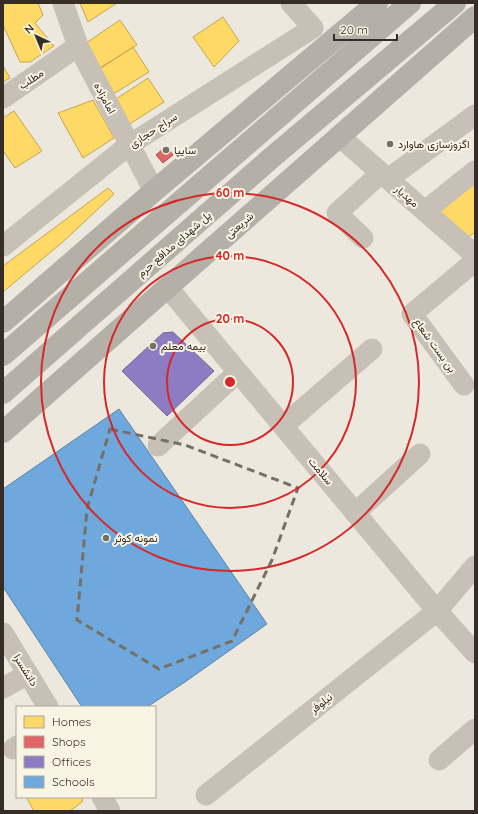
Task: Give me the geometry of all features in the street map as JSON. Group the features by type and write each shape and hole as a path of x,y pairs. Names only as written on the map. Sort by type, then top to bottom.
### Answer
{"main road":[{"path":"3,322 154,191 377,3"},
{"path":"3,355 410,3"},
{"name":"پل شهدای مدافع حرم","path":"3,393 276,154 455,3"},
{"name":"شریعتی","path":"3,432 475,17"}],"street":[{"name":"امامزاده","path":"63,3 78,46 154,191"},
{"name":"سراج حجازی","path":"3,246 129,144 313,28 291,3"},
{"name":"مطلب","path":"3,98 78,46"},
{"path":"363,238 337,212 385,176 475,115"},
{"name":"مهدیار","path":"339,136 475,255"},
{"path":"425,211 475,171"},
{"name":"بن بست شعاع","path":"464,385 412,314 475,260"},
{"name":"سلامت","path":"168,288 437,611 475,653"},
{"path":"283,426 372,349"},
{"path":"158,446 238,372"},
{"path":"355,513 420,454"},
{"name":"نیلوفر","path":"206,795 437,611 475,566"},
{"name":"دانشسرا","path":"3,634 47,706"},
{"path":"3,688 28,674"},
{"path":"439,760 475,729"}],"highlighted area":[{"path":"110,429 185,445 298,488 272,560 232,641 159,669 77,620 87,509"}],"building: Homes":[{"path":"38,3 43,15 35,23 54,46 30,62 20,62 3,25 3,4"},
{"path":"80,3 117,3 88,22"},
{"path":"223,17 239,41 214,67 193,37"},
{"path":"120,20 137,45 98,69 86,43"},
{"path":"133,47 149,72 110,96 98,70"},
{"path":"3,66 10,78 3,82"},
{"path":"148,78 164,102 125,127 113,101"},
{"path":"93,100 114,138 83,158 58,113"},
{"path":"14,111 42,151 15,168 3,151 3,118"},
{"path":"475,172 475,232 467,238 432,207"},
{"path":"108,188 114,194 65,240 3,292 3,266"},
{"path":"27,798 83,798 82,802 70,811 34,811"}],"building: Shops":[{"name":"سایپا","path":"166,146 173,155 163,163 156,155"}],"building: Offices":[{"path":"173,332 214,371 167,416 122,371 163,333"}],"building: Schools":[{"name":"نمونه کوثر","path":"119,409 267,624 149,706 81,706 3,587 3,489"}],"place":[{"name":"اگزوزسازی هاوارد","path":"390,144"},
{"name":"سایپا","path":"166,150"},
{"name":"بیمه معلم","path":"153,346"},
{"name":"نمونه کوثر","path":"106,538"}]}
